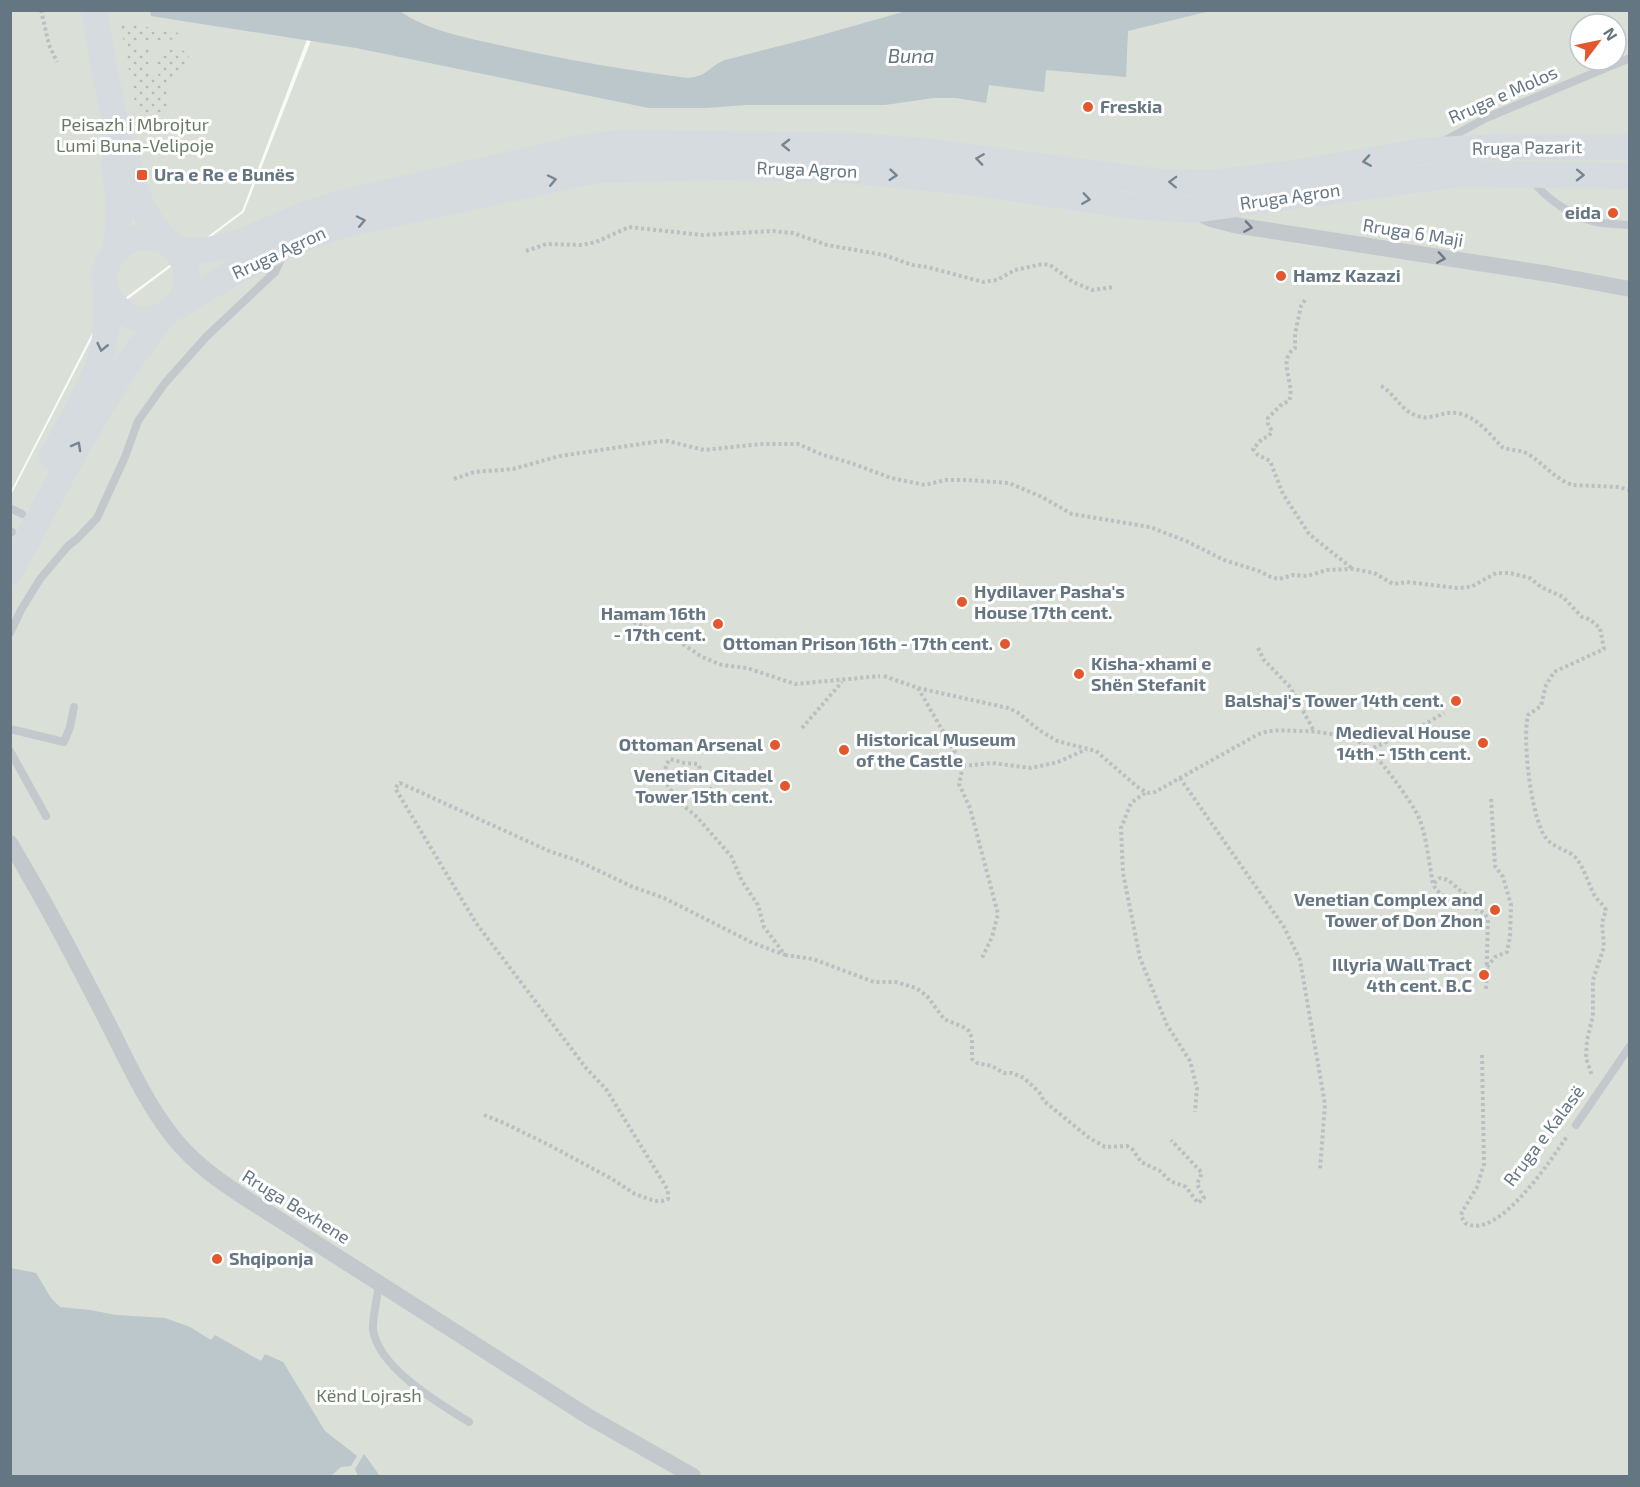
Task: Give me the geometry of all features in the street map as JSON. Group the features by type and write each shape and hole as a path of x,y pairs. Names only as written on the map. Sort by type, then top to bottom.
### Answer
{"main road":[{"path":"94,10 116,125 140,202 149,220 185,265 187,283 185,291 169,311 147,319 132,317 125,313 113,303 106,289"},
{"path":"13,524 92,381 101,353 106,328 106,268 115,250 119,230 120,202 112,154 112,140 116,125"},
{"name":"Rruga Agron","path":"172,246 188,251 213,249 318,210 362,198 586,147 621,143 859,146 931,152 1160,182 1214,183 1288,174 1424,151"},
{"name":"Rruga Pazarit","path":"1424,151 1491,147 1629,147"},
{"name":"Rruga Agron","path":"10,572 94,415 140,345 169,311 286,246 341,225 597,170 626,168 716,167 835,170 977,183 1132,206 1192,210 1459,174"},
{"name":"Rruga Pazarit","path":"1459,174 1629,176"},
{"path":"115,250 122,244 141,237 151,237 172,246"}],"street":[{"name":"Rruga 6 Maji","path":"1192,210 1211,219 1234,225 1549,274 1629,289"},
{"name":"Rruga Bexhene","path":"10,843 157,1115 174,1138 215,1178 589,1417 693,1476"}],"lane":[{"name":"Rruga e Molos","path":"1424,151 1486,118 1629,58"},
{"path":"1528,174 1540,190 1557,203 1581,216 1596,222 1629,225"},
{"path":"10,633 40,579 68,546 97,518 125,457 138,421 165,383 196,348 275,272 286,246"},
{"path":"10,729 64,742 74,707"},
{"path":"10,751 46,816"},
{"name":"Rruga e Kalasë","path":"1576,1125 1629,1046"},
{"path":"379,1283 373,1330 381,1349 395,1369 439,1404 468,1422"}],"path":[{"path":"41,10 49,45 57,62"},
{"path":"526,250 546,244 582,245 596,242 629,227 702,235 772,231 793,233 827,245 884,255 912,265 983,282 997,280 1016,270 1043,264 1050,265 1085,288 1092,290 1114,287"},
{"path":"1305,300 1296,327 1295,348 1287,359 1292,394 1289,400 1268,418 1272,431 1253,449 1270,461 1283,494 1309,534 1318,544 1353,569"},
{"path":"1381,386 1390,392 1405,411 1419,416 1450,413 1468,416 1502,447 1530,456 1567,483 1629,490"},
{"path":"454,479 474,472 506,470 560,456 654,442 675,442 704,450 754,444 791,443 905,481 925,484 946,480 1009,483 1042,497 1072,514 1150,527 1179,537 1224,560 1259,571 1271,578 1307,576 1327,570 1353,569 1374,573 1393,584 1407,582 1457,588 1471,587 1496,573 1510,573 1530,578 1541,587 1563,597 1582,617 1589,619 1600,628 1604,649 1554,672 1546,685 1543,703 1528,715 1525,741 1526,764 1541,829 1551,843 1576,858 1595,896 1606,910 1602,923 1604,947 1593,980 1593,1016 1589,1026 1586,1058 1598,1092"},
{"path":"628,620 676,640 702,657 722,665 747,668 795,684 882,676 918,688 1008,708 1057,741 1088,748 1103,756 1145,793"},
{"path":"1258,648 1264,660 1290,687 1314,731"},
{"path":"802,729 842,681"},
{"path":"918,688 963,766 959,784 970,808 998,915 992,937 982,958"},
{"path":"1368,750 1413,731 1444,713"},
{"path":"1195,1112 1197,1088 1190,1061 1167,1024 1140,958 1123,873 1120,828 1131,803 1145,793 1155,792 1262,733 1280,729 1314,731 1359,742 1368,750 1413,804 1421,822 1433,884 1437,892 1486,915 1490,926 1486,991"},
{"path":"963,766 992,763 1031,768 1058,762 1088,748"},
{"path":"713,794 698,764 684,764 670,759 666,765 665,780 672,793 697,817 731,856 741,881 758,905 764,927 784,955"},
{"path":"1180,778 1284,927 1300,960 1325,1104 1320,1170"},
{"path":"484,1115 549,1145 635,1194 655,1200 668,1199 665,1185 610,1095 586,1068 476,923 398,795 395,788 400,783 549,851 664,898 753,943 784,955 813,959 868,980 903,983 916,987 927,996 944,1019 969,1031 972,1038 972,1059 977,1063 1024,1078 1035,1086 1044,1101 1088,1137 1105,1147 1128,1146 1141,1162 1160,1171 1170,1181 1186,1187 1198,1203 1203,1198 1197,1184 1202,1173 1171,1140"},
{"path":"1487,967 1495,957 1507,952 1511,905 1503,877 1495,866 1491,797"},
{"path":"1433,884 1440,878 1448,879 1469,895"},
{"name":"Rruga e Kalasë","path":"1482,1055 1484,1164 1477,1187 1462,1212 1462,1221 1474,1227 1485,1226 1508,1209 1534,1182 1576,1125"}],"green space":[{"name":"Peisazh i Mbrojtur Lumi Buna-Velipoje","path":"11,11 309,11 308,37 242,211 101,316 11,491"},
{"name":"Kënd Lojrash","path":"313,11 1629,11 1629,1476 175,1476 11,1386 10,497 100,323 112,311 244,212 312,38"},
{"path":"120,22 189,35 177,39 138,43 140,49 161,46 153,53 149,65 154,77 168,94 168,97 164,99 169,110 138,118"},
{"path":"169,50 189,51 187,63 168,86 156,71 155,60 157,55"}],"water":[{"name":"Buna","path":"150,11 400,11 434,28 474,39 593,64 688,78 705,73 725,60 906,11 1210,11 1128,31 1126,77 1046,70 1044,92 989,85 986,103 956,98 933,98 885,105 649,108 356,48 151,16"},
{"path":"11,1268 36,1273 51,1298 60,1307 116,1315 165,1318 190,1327 211,1340 215,1335 261,1361 265,1354 283,1362 325,1431 357,1456 351,1466 341,1467 331,1476 11,1476"},
{"path":"364,1454 380,1476 358,1476 355,1469"}],"place":[{"name":"Freskia","path":"1088,107"},
{"name":"Ura e Re e Bunës","path":"142,175"},
{"name":"eida","path":"1613,213"},
{"name":"Hamz Kazazi","path":"1281,276"},
{"name":"Hydilaver Pasha's House 17th cent.","path":"962,602"},
{"name":"Hamam 16th - 17th cent.","path":"718,624"},
{"name":"Ottoman Prison 16th - 17th cent.","path":"1005,644"},
{"name":"Kisha-xhami e Shën Stefanit","path":"1079,674"},
{"name":"Balshaj's Tower 14th cent.","path":"1456,701"},
{"name":"Medieval House 14th - 15th cent.","path":"1483,743"},
{"name":"Ottoman Arsenal","path":"775,745"},
{"name":"Historical Museum of the Castle","path":"844,750"},
{"name":"Venetian Citadel Tower 15th cent.","path":"785,786"},
{"name":"Venetian Complex and Tower of Don Zhon","path":"1495,910"},
{"name":"Illyria Wall Tract 4th cent. B.C","path":"1484,975"},
{"name":"Shqiponja","path":"217,1259"}]}
